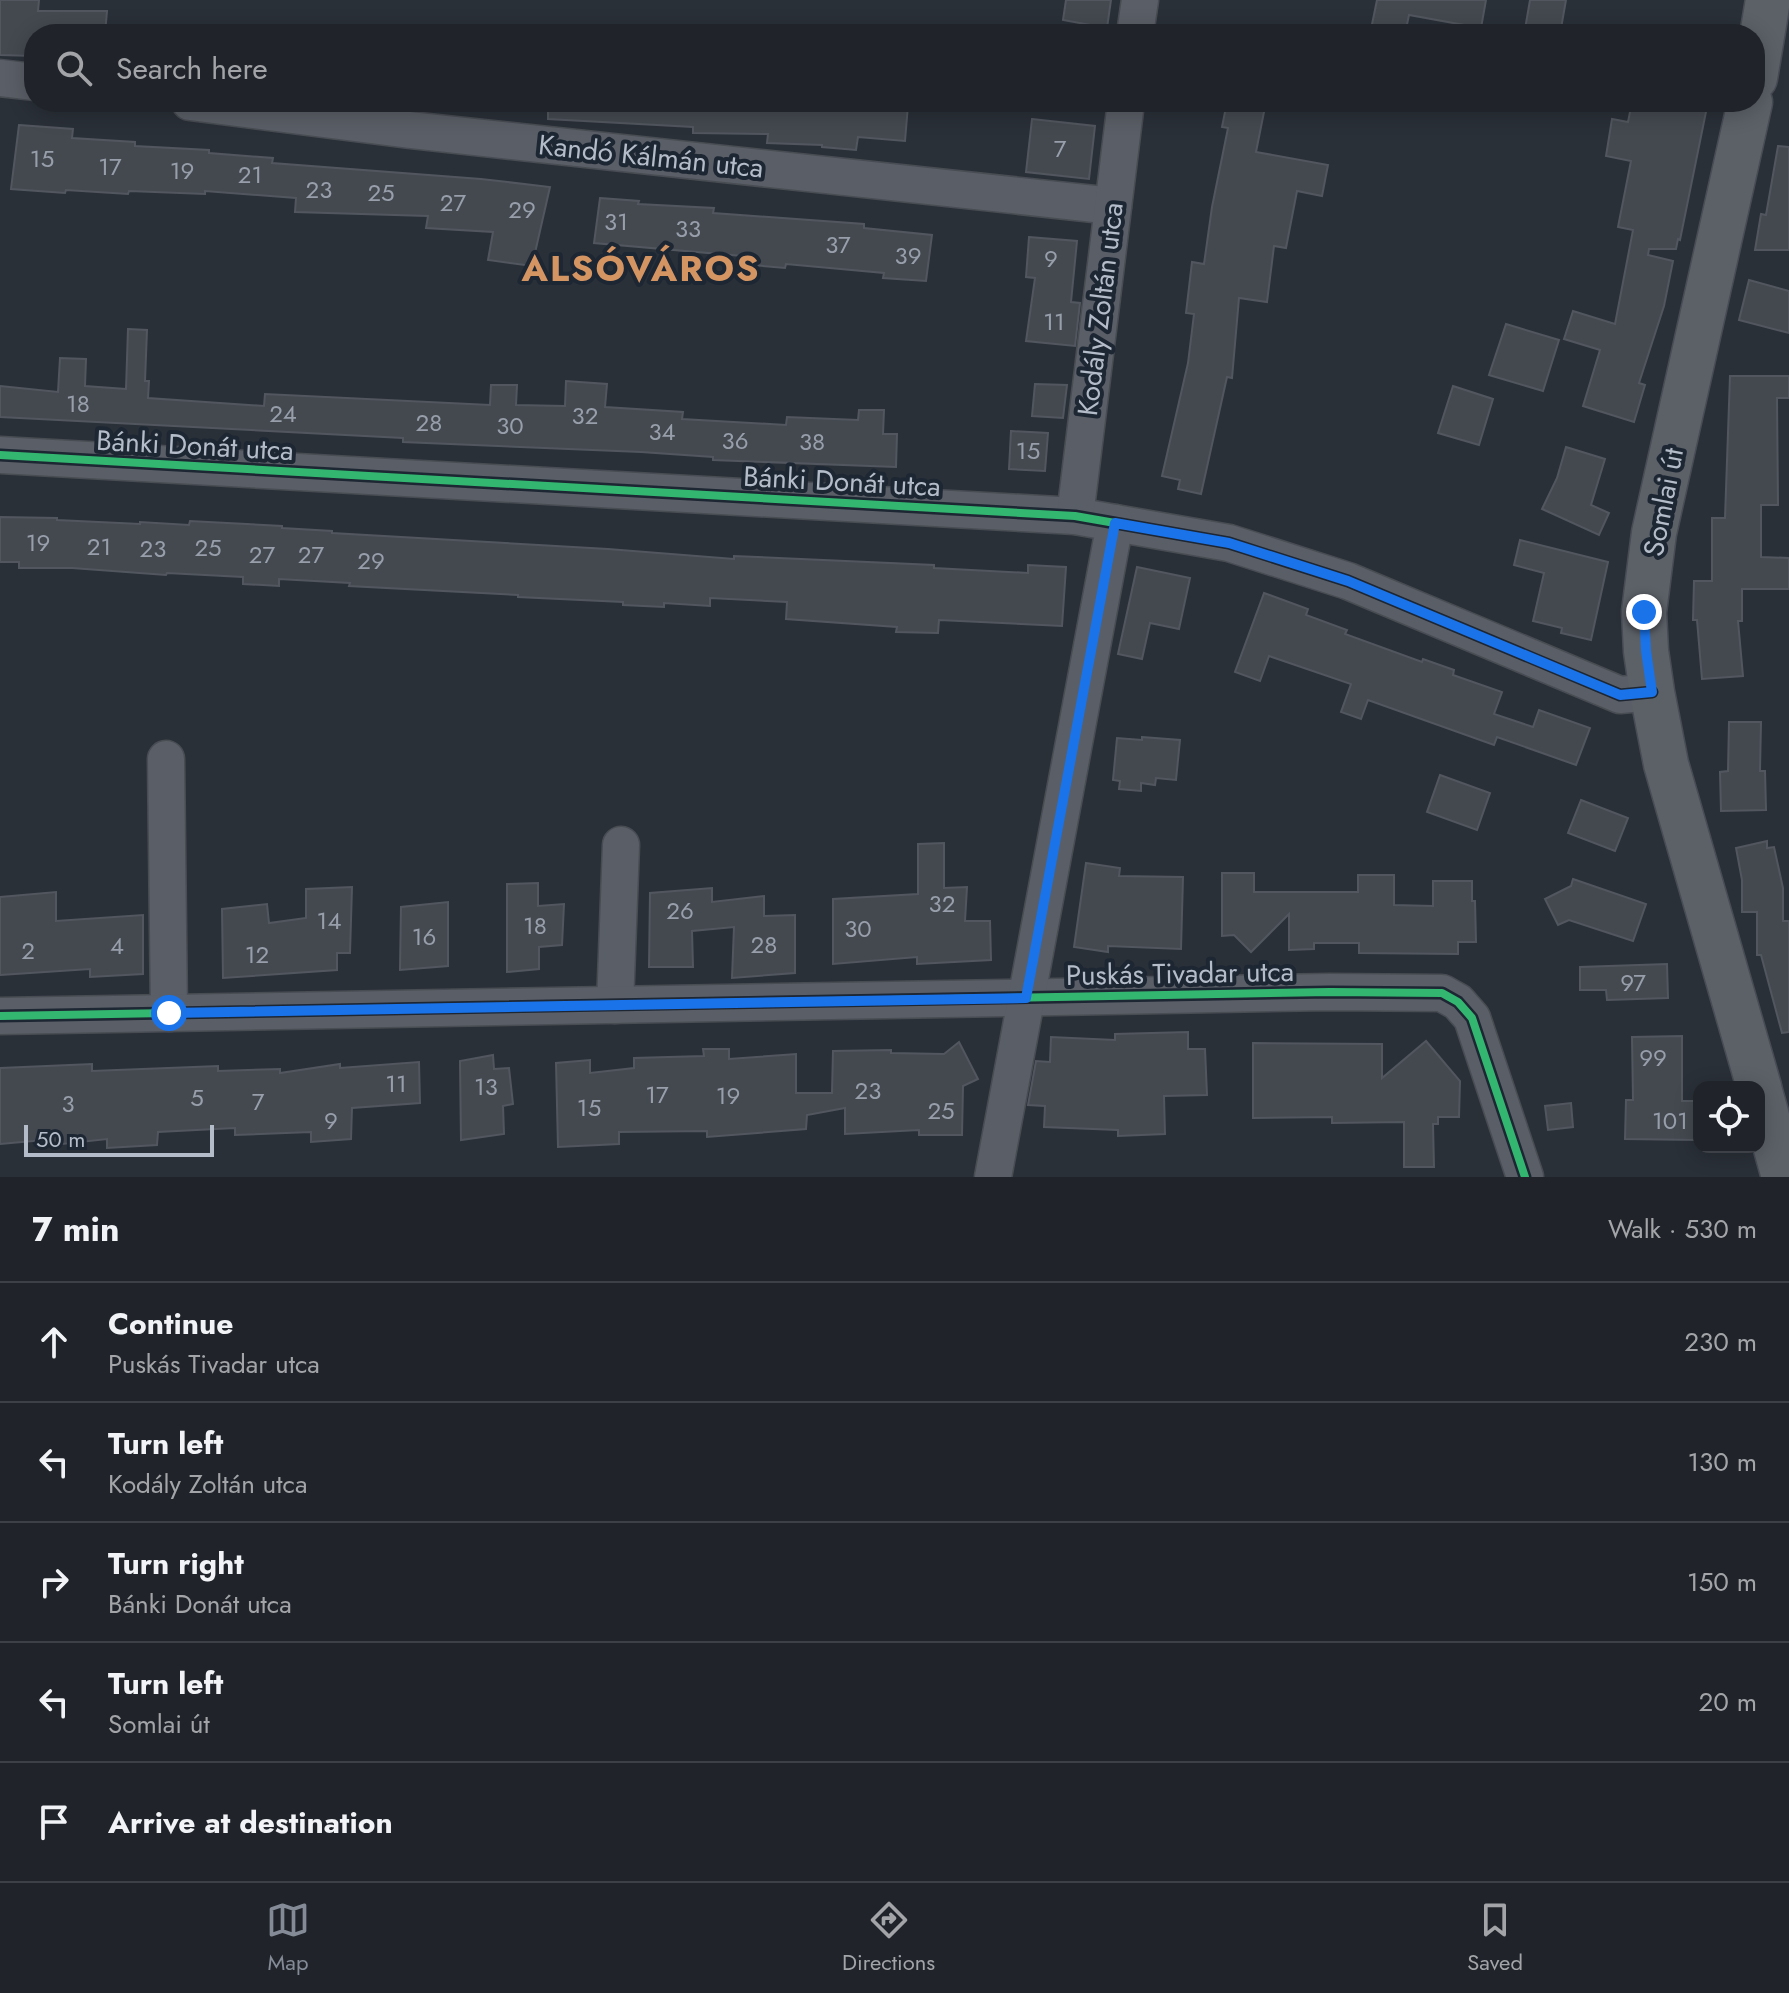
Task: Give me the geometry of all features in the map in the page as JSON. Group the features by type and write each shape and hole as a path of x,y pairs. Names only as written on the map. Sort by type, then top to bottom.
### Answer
{"main road":[{"path":"1764,24 1768,0"},
{"name":"Somlai út","path":"1748,112 1654,533 1644,612 1646,651 1666,764 1757,1081"},
{"name":"Somlai út","path":"1765,1109 1784,1177"}],"street":[{"path":"1136,24 1140,0"},
{"path":"0,78 24,81"},
{"name":"Kandó Kálmán utca","path":"269,112 426,132 1113,206"},
{"name":"Kodály Zoltán utca","path":"1075,516 1125,112"},
{"name":"Bánki Donát utca","path":"0,455 1075,516 1244,548 1348,581 1620,695 1652,692"},
{"path":"993,1177 1115,523"},
{"path":"166,759 169,1013"},
{"path":"615,1005 621,845"},
{"name":"Puskás Tivadar utca","path":"0,1016 1330,992 1442,993 1458,1002 1472,1018 1524,1173"}],"building":[{"path":"0,0 39,0 38,11 107,11 106,24 24,24 24,56 0,55"},
{"path":"1066,0 1111,0 1108,24 1063,20"},
{"path":"1377,0 1486,0 1482,24 1459,24 1409,15 1407,24 1372,24"},
{"path":"1530,0 1566,0 1562,24 1526,24"},
{"path":"548,112 907,112 905,141 858,137 856,150 767,143 768,134 693,133 693,127 548,119"},
{"path":"1225,112 1264,112 1256,152 1328,165 1322,196 1297,191 1286,248 1274,246 1267,302 1239,298 1232,378 1227,377 1201,494 1178,489 1180,480 1162,476 1188,363 1194,314 1186,313 1192,262 1204,264 1228,128 1222,127"},
{"path":"1630,112 1706,112 1680,240 1676,249 1649,249 1648,255 1673,261 1664,306 1639,383 1645,385 1634,422 1583,406 1600,350 1564,339 1573,311 1615,324 1633,230 1618,227 1631,161 1606,156 1612,119 1628,122"},
{"path":"1032,119 1095,126 1089,179 1026,172"},
{"path":"19,125 73,129 72,138 273,158 272,163 550,187 532,266 488,260 493,232 426,228 428,216 295,212 296,198 205,191 205,194 129,191 128,194 11,189"},
{"path":"1778,146 1789,147 1789,250 1755,250 1761,214 1766,215"},
{"path":"600,198 639,201 638,204 714,208 713,213 864,224 864,228 932,235 926,281 883,278 884,273 786,264 785,268 741,264 742,256 594,243"},
{"path":"1029,237 1077,241 1071,302 1080,303 1075,346 1026,341 1035,278 1026,277"},
{"path":"1749,280 1789,291 1789,333 1739,320"},
{"path":"1506,324 1559,340 1543,391 1489,375"},
{"path":"128,329 147,330 145,381 149,381 148,398 264,406 265,394 490,405 491,385 517,385 516,405 565,406 566,381 607,384 605,407 683,412 682,419 786,425 787,417 858,420 859,410 884,410 883,434 897,434 896,467 713,460 713,457 641,452 403,442 403,438 0,417 0,386 58,392 60,358 86,359 85,386 126,389"},
{"path":"1730,376 1789,376 1789,398 1777,398 1778,505 1761,505 1761,557 1789,558 1789,589 1742,589 1742,621 1738,621 1743,676 1702,679 1697,620 1693,620 1694,581 1712,581 1712,518 1725,518"},
{"path":"1035,384 1067,385 1063,418 1032,416"},
{"path":"1453,386 1493,399 1479,445 1438,433"},
{"path":"1011,431 1048,433 1045,471 1009,469"},
{"path":"1566,447 1605,459 1591,505 1609,513 1599,535 1542,509 1557,478"},
{"path":"0,517 140,524 189,525 190,521 282,526 332,533 734,559 734,556 934,565 934,568 1028,573 1028,565 1066,567 1062,626 939,620 938,633 896,632 897,627 786,619 787,602 710,598 710,606 664,603 664,607 349,586 350,583 279,579 279,586 243,584 243,577 19,568 19,562 0,562"},
{"path":"1520,540 1608,562 1591,640 1561,633 1562,628 1533,621 1544,573 1514,565"},
{"path":"1137,567 1190,578 1179,629 1150,623 1142,659 1118,654"},
{"path":"1264,593 1308,609 1306,615 1347,630 1345,634 1422,662 1423,659 1454,670 1453,675 1502,692 1494,714 1533,727 1539,710 1590,728 1576,765 1497,737 1494,745 1368,700 1361,719 1341,712 1351,684 1269,656 1260,681 1235,672"},
{"path":"1729,722 1761,722 1760,771 1765,771 1766,810 1721,811 1720,772 1728,771"},
{"path":"1142,737 1180,740 1176,780 1156,778 1155,785 1141,783 1141,791 1119,789 1120,781 1113,780 1117,738 1142,740"},
{"path":"1440,775 1490,793 1477,830 1427,812"},
{"path":"1581,800 1628,818 1615,851 1568,833"},
{"path":"1767,841 1767,848 1774,847 1783,888 1783,921 1789,921 1789,1032 1782,1033 1761,955 1757,955 1757,912 1742,912 1742,880 1736,848"},
{"path":"944,843 944,888 967,887 965,921 990,921 991,960 917,964 917,957 833,964 833,899 918,894 918,844"},
{"path":"1086,863 1120,868 1119,876 1183,877 1181,949 1108,946 1108,952 1074,947"},
{"path":"1222,873 1254,873 1254,892 1358,892 1358,875 1394,875 1394,905 1433,906 1433,881 1472,881 1476,942 1458,942 1458,954 1359,953 1359,943 1314,943 1314,949 1289,950 1289,914 1251,952 1234,935 1222,936"},
{"path":"1573,879 1646,904 1633,941 1569,920 1558,925 1545,899 1571,886"},
{"path":"538,883 538,906 564,904 562,945 539,947 539,969 507,972 507,884"},
{"path":"352,887 350,953 337,953 337,970 223,978 222,909 267,904 269,923 306,918 306,889"},
{"path":"712,888 712,902 764,896 764,916 795,915 795,973 732,978 734,927 692,931 693,967 649,967 650,893"},
{"path":"56,892 56,921 143,915 143,974 90,977 90,969 0,975 0,897"},
{"path":"448,902 448,966 400,970 401,907"},
{"path":"1667,964 1668,998 1607,1000 1606,990 1580,990 1580,967"},
{"path":"1188,1032 1188,1049 1205,1049 1207,1095 1164,1096 1165,1134 1118,1136 1118,1130 1044,1127 1045,1106 1028,1105 1036,1061 1050,1062 1051,1037 1115,1040 1115,1034"},
{"path":"1682,1036 1682,1101 1693,1101 1693,1140 1625,1139 1626,1100 1633,1100 1632,1037"},
{"path":"1426,1041 1460,1081 1459,1117 1438,1117 1438,1124 1433,1124 1434,1167 1404,1167 1404,1122 1332,1123 1332,1117 1253,1118 1253,1043 1382,1044 1382,1078"},
{"path":"959,1042 978,1079 963,1086 962,1135 919,1135 919,1130 845,1134 845,1108 807,1115 806,1129 707,1137 707,1131 619,1132 619,1144 558,1147 556,1063 590,1060 590,1073 634,1068 634,1058 704,1056 703,1049 729,1049 729,1059 796,1054 796,1093 832,1093 833,1051 891,1050 891,1053 944,1054"},
{"path":"493,1055 494,1069 509,1068 513,1104 503,1106 504,1134 461,1140 460,1061"},
{"path":"419,1062 420,1103 352,1108 351,1139 311,1142 311,1132 235,1135 235,1128 158,1132 157,1145 107,1148 107,1139 44,1146 44,1140 0,1144 0,1068 92,1064 92,1071 218,1066 218,1071 280,1069 280,1073 340,1064 340,1068"},
{"path":"1571,1103 1573,1127 1548,1130 1545,1106"}],"cycle path":[{"path":"0,455 1075,516 1229,543 1348,581 1620,695 1652,692"},
{"path":"0,1016 1330,992 1442,993 1458,1002 1472,1018 1525,1177"}],"district":[{"name":"ALSÓVÁROS","path":"641,268"}],"route":[{"path":"169,1013 1026,998 1115,523 1229,543 1348,581 1620,695 1652,692 1644,612"}]}
